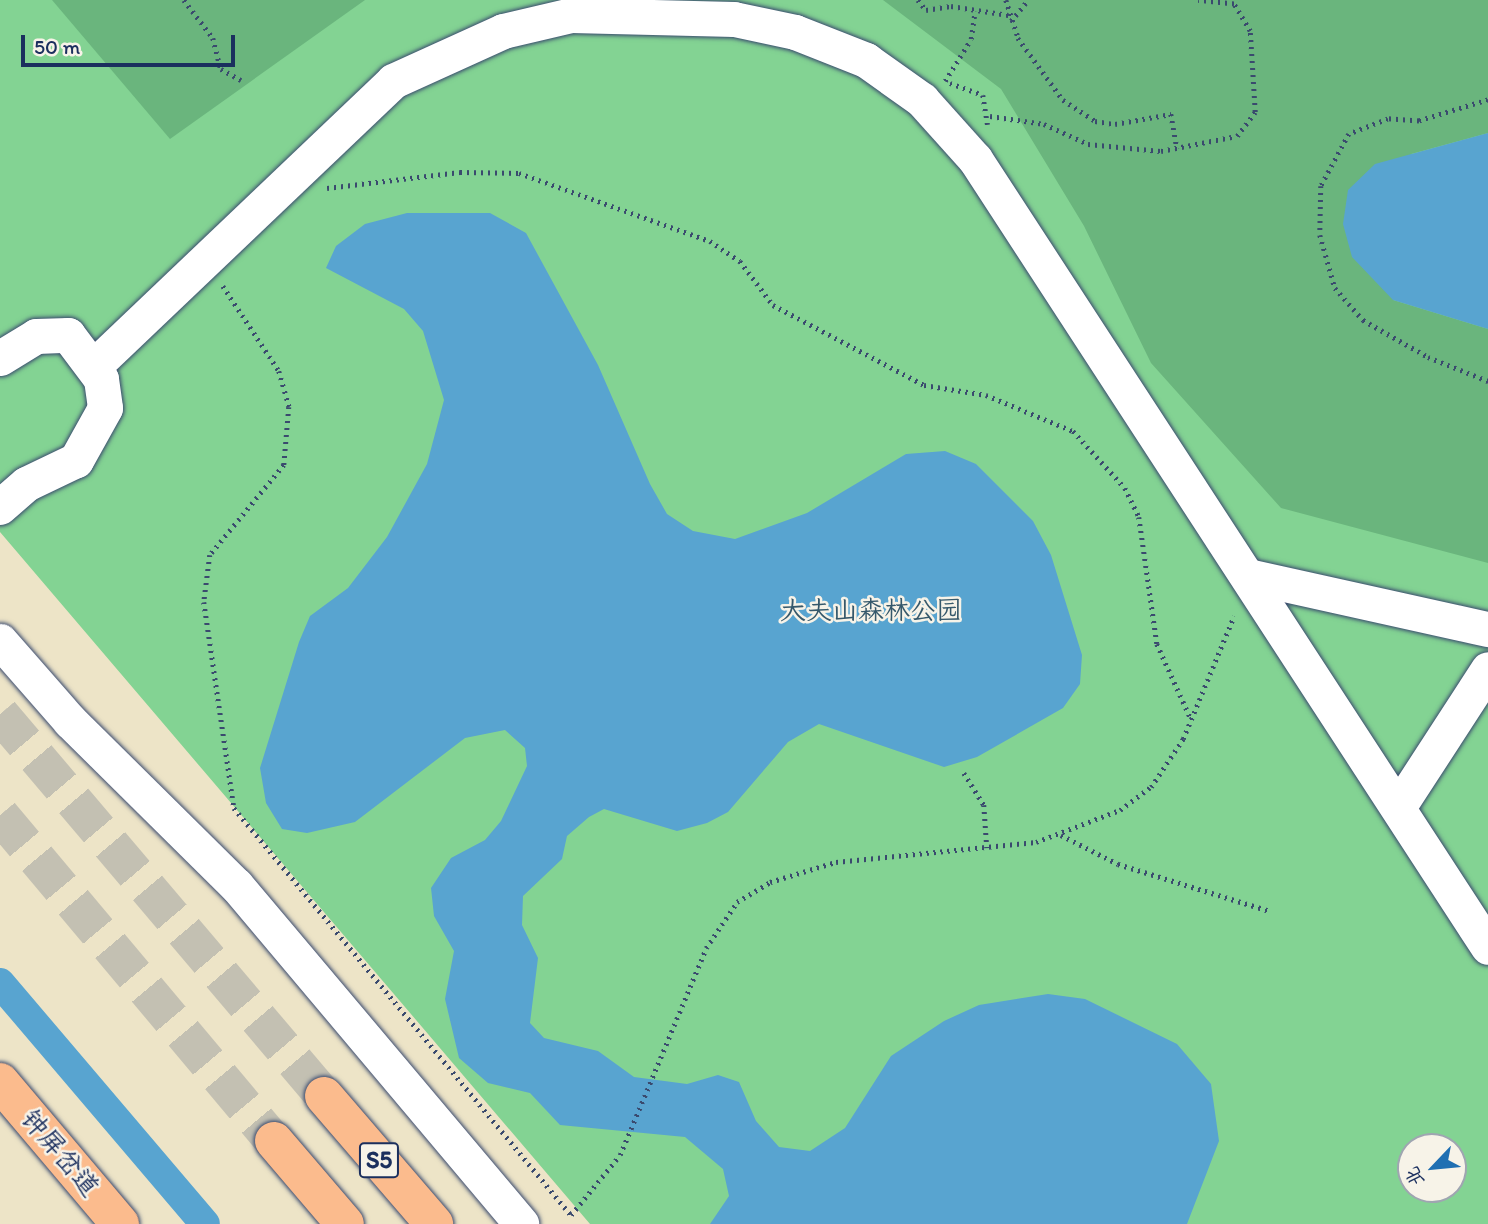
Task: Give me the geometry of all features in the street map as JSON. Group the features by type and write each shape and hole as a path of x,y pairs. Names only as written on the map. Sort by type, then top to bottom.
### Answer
{"main road":[{"name":"钟屏岔道","path":"0,1082 120,1224"},
{"name":"S5","path":"324,1096 434,1224"},
{"name":"S5","path":"274,1141 345,1224"}],"street":[{"path":"94,366 208,262 393,81 503,31 571,15 661,13 734,19 795,32 866,60 922,100 966,147 1399,806 1488,947"},
{"path":"0,358 36,336 68,335 94,366 105,408 92,439 76,460 26,484 0,507"},
{"path":"1248,576 1488,629"},
{"path":"0,641 70,721 236,885 521,1224"},
{"path":"1399,806 1488,669"}],"path":[{"path":"184,0 213,38 221,69 241,80"},
{"path":"918,0 926,10 1008,15"},
{"path":"1006,0 1008,15 1031,58 1075,110 1115,124 1171,114 1177,148"},
{"path":"1011,21 1028,0"},
{"path":"990,116 1044,124 1088,144 1177,148 1237,136 1255,112 1247,21 1234,4 1198,0"},
{"path":"943,84 971,39 975,11"},
{"path":"1488,100 1419,121 1388,119 1349,134 1321,187 1320,235 1335,288 1363,320 1428,357 1488,381"},
{"path":"276,194 460,172 519,173 710,241 740,261 773,305 925,385 986,395 1073,431 1125,488 1139,517 1157,644 1191,719"},
{"path":"208,262 279,371 289,407 284,465 210,555 204,602 234,808 571,1214 620,1155 706,947 737,902 770,882 836,862 987,848 1060,835 1120,810 1151,787 1191,719 1248,576"},
{"path":"964,774 984,805 987,848"},
{"path":"1060,835 1118,864 1270,911"}],"green space":[{"name":"大夫山森林公园","path":"0,0 1488,0 1488,1224 590,1224 0,532"},
{"path":"52,0 365,0 170,139"},
{"path":"883,0 1488,0 1488,133 1411,154 1393,300 1488,329 1488,563 1281,508 1151,363 1084,226 1001,89"}],"water":[{"path":"1488,133 1488,329 1393,300 1352,257 1343,224 1348,190 1375,164"},
{"path":"407,213 490,213 526,233 598,365 650,484 667,514 693,531 735,539 807,513 906,454 945,451 976,464 1033,521 1051,555 1082,655 1080,684 1063,708 977,757 944,767 819,724 788,742 728,812 707,823 677,831 604,809 589,817 567,836 562,859 523,896 522,925 538,958 530,1023 544,1038 598,1051 634,1077 687,1084 718,1075 739,1082 756,1121 779,1147 810,1151 845,1128 891,1056 944,1021 979,1005 1048,994 1085,999 1177,1044 1211,1084 1219,1141 1187,1224 710,1224 729,1196 723,1169 685,1137 560,1125 530,1093 488,1083 459,1058 445,999 454,951 434,916 431,888 451,858 485,840 501,821 527,766 525,748 505,730 465,738 355,822 307,833 282,829 266,803 260,768 299,642 310,616 348,588 387,537 427,464 444,400 423,331 404,309 326,268 336,246 365,224"}],"waterway":[{"path":"0,983 205,1224"}],"tunnel":[{"path":"0,714 324,1096"},
{"path":"0,815 274,1141"}]}
